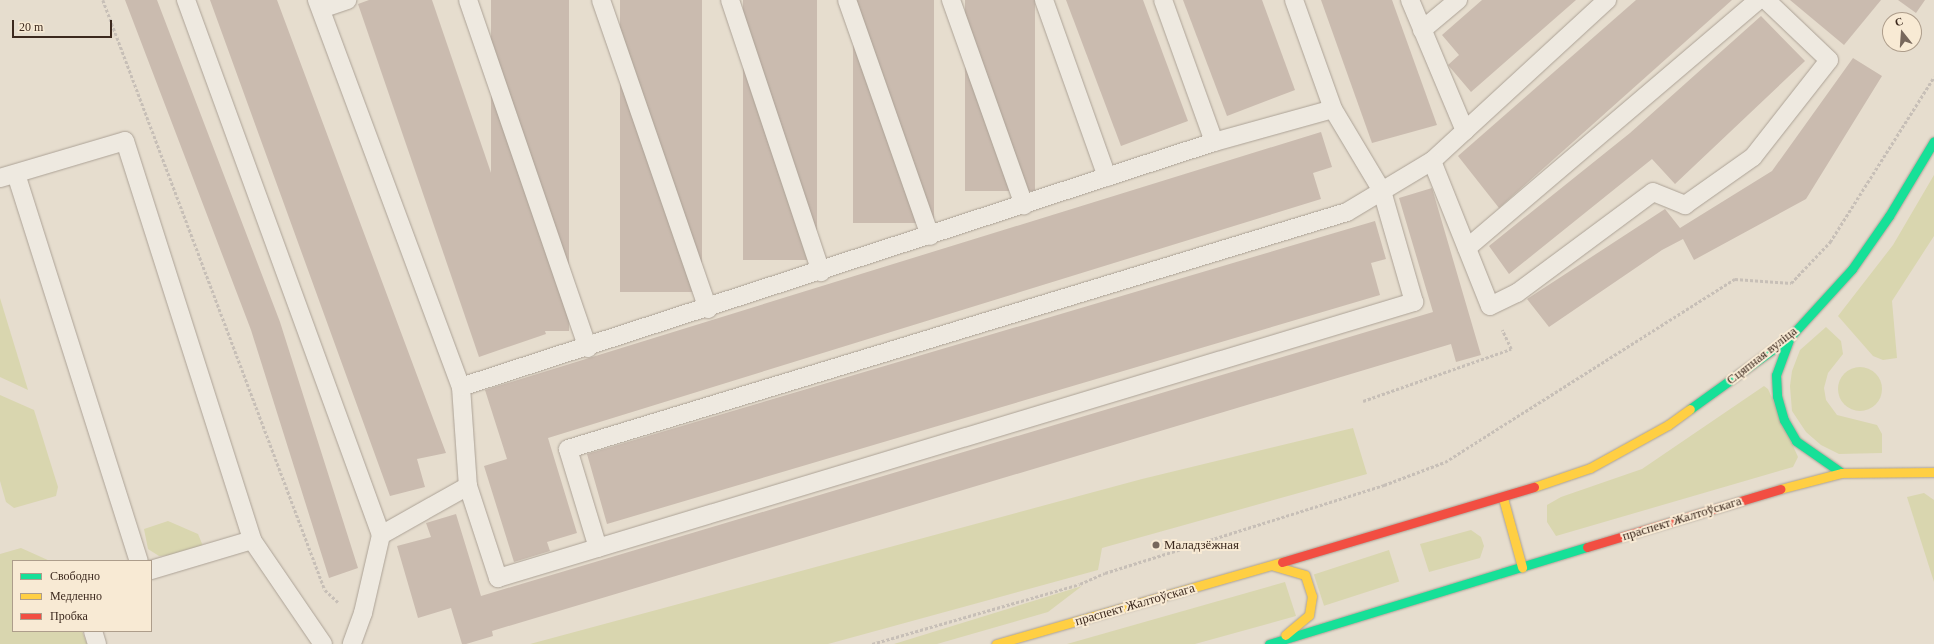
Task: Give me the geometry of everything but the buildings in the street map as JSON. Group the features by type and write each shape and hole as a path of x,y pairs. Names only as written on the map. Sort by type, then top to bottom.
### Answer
{"main road":[{"name":"Сцяпная вуліца","path":"1590,468 1668,426 1790,337 1852,269 1889,216 1934,141"},
{"path":"1790,337 1776,375 1777,396 1784,420 1796,441 1842,473"},
{"name":"праспект Жалтоўскага","path":"996,644 1274,566 1503,498 1590,468"},
{"name":"праспект Жалтоўскага","path":"1273,643 1799,483 1842,473 1934,472"},
{"path":"1503,498 1522,567"},
{"name":"праспект Жалтоўскага","path":"1273,643 1309,615 1312,596 1305,575 1274,566"}],"lane":[{"path":"186,0 381,535 360,622 352,644"},
{"path":"347,0 319,4 461,387 468,486 498,578 1414,302 1382,191 1333,109 1294,0"},
{"path":"468,0 588,348"},
{"path":"601,0 708,309"},
{"path":"730,0 821,272"},
{"path":"847,0 930,236"},
{"path":"951,0 1024,205"},
{"path":"1044,0 1107,177"},
{"path":"1163,0 1214,142"},
{"path":"1410,0 1465,131"},
{"path":"1422,30 1458,0"},
{"path":"598,548 568,449 1348,212 1432,161 1607,0"},
{"path":"1467,248 1758,0"},
{"path":"1432,161 1490,306 1517,293 1653,192 1684,205 1753,158 1829,60 1766,0"},
{"path":"461,387 708,309 1214,142 1333,109"},
{"path":"139,560 8,176 125,141 252,540 323,644"},
{"path":"381,535 468,486"},
{"path":"152,570 252,540"},
{"path":"93,632 97,644"}],"path":[{"path":"103,0 325,590 360,622"},
{"path":"872,644 1080,584 1105,573 1384,485 1445,462 1735,279 1791,282 1830,242 1934,77"},
{"path":"1362,401 1511,349 1490,306"}],"shaded area":[{"path":"1934,175 1934,236 1892,301 1897,358 1883,360 1873,356 1838,316 1893,245"},
{"path":"0,298 28,390 0,377"},
{"path":"1826,327 1841,341 1843,354 1828,373 1824,388 1826,400 1837,415 1877,425 1882,434 1882,453 1839,454 1821,445 1806,432 1792,411 1790,386 1792,371 1800,350"},
{"path":"1856,367 1864,367 1876,373 1882,385 1882,393 1876,405 1864,411 1856,411 1844,405 1838,393 1838,385 1844,373"},
{"path":"1764,386 1768,389 1798,457 1793,467 1556,536 1547,522 1547,505 1561,497 1642,469"},
{"path":"0,395 34,410 58,487 56,496 14,508 6,502 0,481"},
{"path":"1353,428 1367,474 1102,548 1098,570 828,644 530,644 1142,479"},
{"path":"1924,493 1934,500 1934,582 1907,497"},
{"path":"168,521 198,534 203,546 180,555 159,556 148,549 144,529"},
{"path":"1471,530 1481,537 1484,546 1480,558 1429,572 1420,544"},
{"path":"21,548 48,560 12,560 12,632 82,632 87,644 0,644 0,554"},
{"path":"1389,550 1399,581 1324,606 1314,574"},
{"path":"1285,582 1296,616 1195,644 1067,644"},
{"path":"1082,586 1048,612 937,644 894,644"}],"traffic: fast":[{"path":"1690,409 1790,337 1852,269 1889,216 1934,141"},
{"path":"1790,337 1776,375 1777,396 1784,420 1796,441 1842,473"},
{"path":"1269,644 1587,547"}],"traffic: slow":[{"path":"1534,487 1590,468 1668,425 1690,409"},
{"path":"1780,489 1842,473 1934,472"},
{"path":"1503,498 1522,567"},
{"path":"996,644 1282,562"},
{"path":"1274,566 1305,575 1312,596 1309,615 1285,635"}],"traffic: jam":[{"path":"1282,562 1534,487"},
{"path":"1587,547 1780,489"}],"place":[{"name":"Маладзёжная","path":"1156,545"}]}
